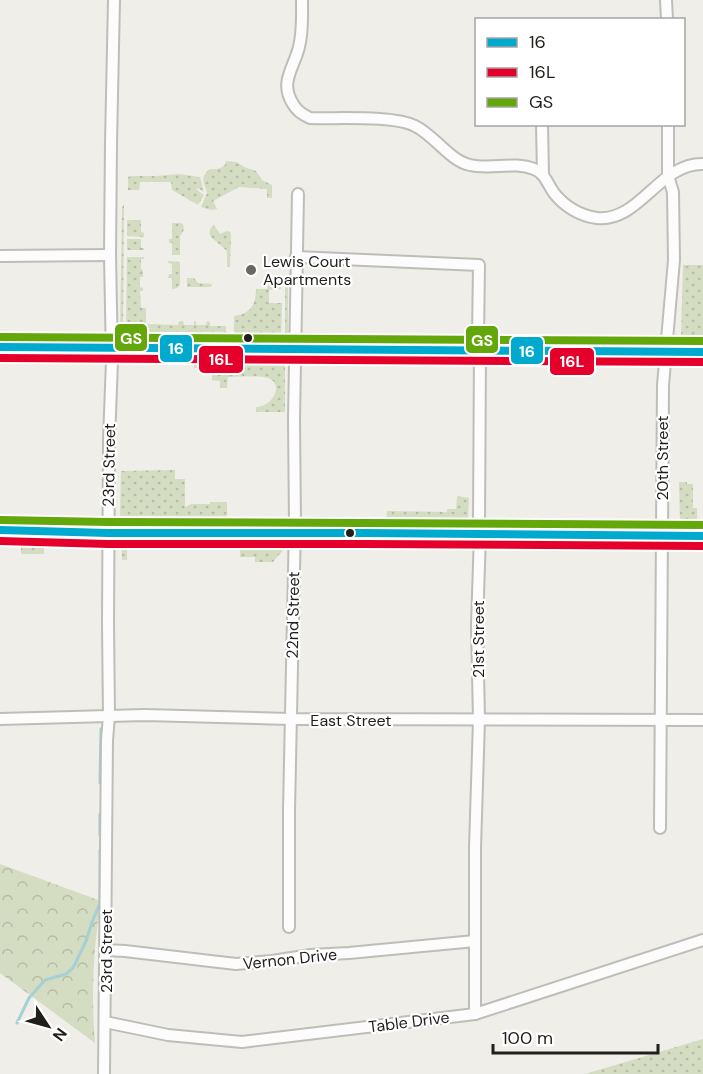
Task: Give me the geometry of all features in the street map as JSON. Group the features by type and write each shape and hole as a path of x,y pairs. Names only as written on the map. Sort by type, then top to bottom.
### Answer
{"main road":[{"path":"0,347 703,352"},
{"path":"0,530 108,533 703,536"}],"street":[{"name":"23rd Street","path":"104,1074 114,0"},
{"path":"302,0 302,35 287,80 286,90 296,109 310,118 391,120 413,125 428,134 456,158 471,166 535,169 543,175 555,195 570,208 587,216 598,218 617,216 627,210 680,168 692,164 703,164"},
{"path":"666,0 667,18"},
{"path":"542,126 543,175"},
{"name":"20th Street","path":"660,828 663,385 674,260 673,192 668,176 668,126"},
{"name":"22nd Street","path":"289,927 298,194"},
{"path":"0,256 110,255"},
{"name":"21st Street","path":"296,257 479,265 480,534 477,625 479,720 475,848 475,1014"},
{"name":"East Street","path":"0,719 145,715 290,719 703,720"},
{"name":"Table Drive","path":"105,1022 168,1035 242,1042 475,1014 703,940"},
{"name":"Vernon Drive","path":"106,950 236,964 475,941"}],"green space":[{"path":"226,161 237,162 256,171 262,180 272,185 272,198 267,198 267,189 239,187 213,201 217,209 201,207 207,193 203,180 204,175 210,169 218,169 225,165"},
{"path":"179,174 200,177 204,192 198,188 197,190 204,195 198,205 172,190 171,182 140,182 139,190 128,190 128,177 131,176"},
{"path":"124,204 123,331 120,331 122,208"},
{"path":"127,220 141,220 141,232 144,233 144,237 127,236"},
{"path":"172,223 183,224 184,230 180,236 180,255 172,255 172,243 169,239 172,239"},
{"path":"214,225 220,234 230,232 230,267 227,267 227,251 210,235 211,227"},
{"path":"127,239 141,239 141,248 144,250 127,250"},
{"path":"127,257 144,257 141,259 143,277 140,277 140,287 143,291 140,291 141,308 146,308 146,324 178,325 179,321 183,321 184,325 194,325 196,321 196,325 206,325 207,321 210,322 210,326 226,326 226,332 229,332 229,335 126,334"},
{"path":"168,261 180,262 180,285 177,288 172,289 172,278 168,278 169,274 172,274 172,264"},
{"path":"683,265 703,265 703,337 681,337"},
{"path":"285,277 288,278 288,330 290,335 285,335"},
{"path":"187,278 194,278 198,283 212,284 211,287 187,287"},
{"path":"271,278 282,278 281,289 269,290 269,303 282,303 281,335 234,334 234,316 248,311 254,304 256,289 267,289"},
{"path":"125,338 236,339 236,341 125,341"},
{"path":"215,363 285,365 285,412 256,412 256,407 267,403 276,390 276,385 268,378 228,377 227,388 220,388 220,381 212,380 212,368 194,368 194,365"},
{"path":"175,470 175,479 185,479 185,507 191,504 227,502 227,521 125,520 120,517 121,471"},
{"path":"679,482 693,484 693,508 697,508 697,523 680,523"},
{"path":"458,496 469,498 468,519 465,523 386,522 387,511 447,512 447,509 456,509"},
{"path":"125,543 136,543 136,550 127,550 127,560 122,560 122,546"},
{"path":"240,543 280,543 284,549 273,562 255,562 255,557 240,557"},
{"path":"21,547 44,547 44,554 21,554"},
{"path":"0,864 101,901 94,972 95,1043 0,973"},
{"path":"703,1039 703,1074 585,1074"}],"waterway":[{"path":"100,783 101,729"},
{"path":"100,814 100,835"},
{"path":"17,1023 29,998 45,980 66,974 76,962 100,903 100,850"}],"transit line":[{"name":"GS","path":"0,337 703,341"},
{"name":"16","path":"0,347 703,352"},
{"name":"16L","path":"0,358 703,362"},
{"name":"GS","path":"0,520 703,525"},
{"name":"16","path":"0,530 108,533 703,536"},
{"name":"16L","path":"0,541 108,544 703,546"}],"place":[{"name":"Lewis Court Apartments","path":"251,270"}]}
